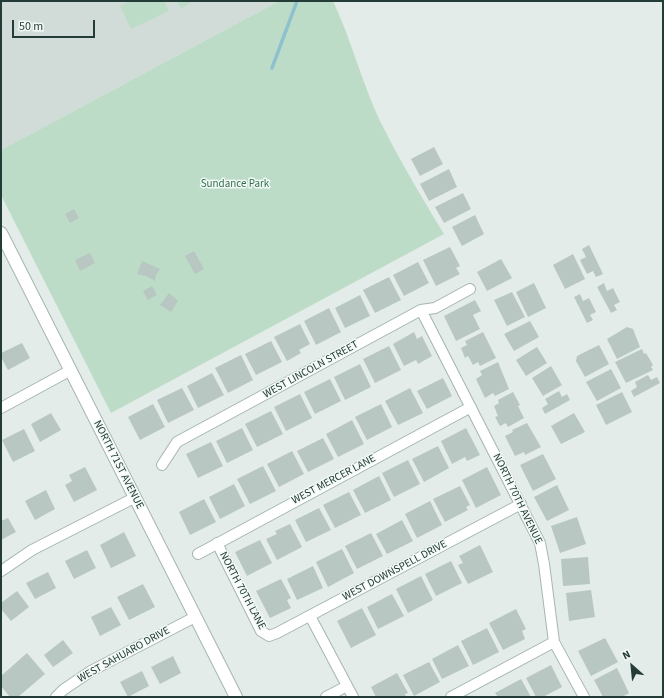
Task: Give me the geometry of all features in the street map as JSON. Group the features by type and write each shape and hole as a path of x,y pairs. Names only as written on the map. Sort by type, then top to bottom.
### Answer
{"street":[{"name":"NORTH 71ST AVENUE","path":"1,233 236,697"},
{"name":"WEST LINCOLN STREET","path":"162,465 177,442 421,310 435,308 470,289"},
{"name":"NORTH 70TH AVENUE","path":"421,310 540,543 554,642 584,697"},
{"path":"1,408 71,370"},
{"name":"WEST MERCER LANE","path":"198,554 471,407"},
{"path":"1,571 32,550 134,498"},
{"name":"WEST DOWNSPELL DRIVE","path":"269,636 310,616 521,504"},
{"name":"NORTH 70TH LANE","path":"217,543 261,631 269,636"},
{"path":"310,616 353,697"},
{"name":"WEST SAHUARO DRIVE","path":"56,697 63,690 91,671 195,617"},
{"path":"451,697 554,642"},
{"path":"326,697 347,686"}],"shaded area":[{"path":"1,1 279,1 1,150"}],"green space":[{"path":"130,1 164,1 169,11 131,29 120,6"},
{"path":"177,1 192,1 181,9"},
{"name":"Sundance Park","path":"279,1 333,1 381,123 411,179 444,234 111,413 1,195 1,150"}],"building":[{"path":"434,147 443,164 420,176 411,159"},
{"path":"449,169 457,187 429,201 420,184"},
{"path":"463,193 471,209 444,223 435,207"},
{"path":"74,209 79,218 70,223 65,214"},
{"path":"475,215 484,234 462,246 452,227"},
{"path":"589,245 603,274 596,277 593,271 587,274 580,260 586,257 582,249"},
{"path":"450,247 460,266 456,268 460,274 436,286 423,260"},
{"path":"194,251 204,269 195,274 185,256"},
{"path":"90,253 95,263 80,271 75,260"},
{"path":"573,254 585,279 565,289 553,265"},
{"path":"501,259 512,278 487,291 477,272"},
{"path":"142,261 160,269 156,275 155,281 146,276 137,274"},
{"path":"418,262 429,283 404,296 393,275"},
{"path":"389,277 401,300 375,313 363,290"},
{"path":"534,283 546,308 528,317 516,292"},
{"path":"604,283 607,291 613,288 620,302 614,305 617,310 611,313 597,287"},
{"path":"152,286 157,295 148,300 143,291"},
{"path":"512,292 525,317 507,326 494,300"},
{"path":"169,293 178,301 171,312 160,305"},
{"path":"580,294 583,301 589,298 596,312 590,315 593,320 587,323 574,297"},
{"path":"360,295 370,316 345,328 335,308"},
{"path":"475,300 481,311 473,315 480,329 456,341 444,316"},
{"path":"329,308 341,332 316,345 304,321"},
{"path":"530,321 539,337 514,351 504,334"},
{"path":"300,324 310,344 299,350 301,353 287,361 274,337"},
{"path":"627,327 633,329 640,347 617,359 607,339"},
{"path":"414,332 417,339 422,336 432,356 418,364 416,360 404,366 393,344"},
{"path":"483,332 496,358 480,366 478,362 473,365 468,356 465,358 461,348 467,345 465,341"},
{"path":"271,341 282,362 256,375 245,354"},
{"path":"22,343 30,358 8,370 1,357 1,353"},
{"path":"599,345 609,364 585,377 576,361 577,356"},
{"path":"389,346 401,370 375,383 363,359"},
{"path":"537,347 547,363 526,376 516,360"},
{"path":"642,349 653,365 651,367 653,370 626,383 615,362"},
{"path":"241,355 253,380 228,393 215,368"},
{"path":"498,362 509,389 495,396 493,393 485,398 476,379 482,375 480,371"},
{"path":"360,364 371,387 345,400 334,377"},
{"path":"551,366 562,385 543,396 532,378"},
{"path":"611,369 621,388 597,401 586,382"},
{"path":"212,373 224,395 198,408 187,386"},
{"path":"648,375 651,380 657,377 660,383 634,397 631,391 637,387 635,382"},
{"path":"443,378 452,396 427,409 417,391"},
{"path":"330,379 341,401 315,414 304,392"},
{"path":"182,388 194,410 168,423 157,400"},
{"path":"410,388 423,413 398,425 385,401"},
{"path":"559,391 562,397 567,394 570,400 545,414 542,408 548,404 545,399"},
{"path":"513,392 520,405 518,406 524,418 508,427 506,423 500,426 495,417 498,416 494,406 499,403 498,400"},
{"path":"622,392 632,412 606,425 596,405"},
{"path":"300,394 312,418 286,431 274,407"},
{"path":"153,404 165,427 140,440 128,417"},
{"path":"381,404 392,427 367,440 355,417"},
{"path":"271,411 283,434 257,447 245,424"},
{"path":"51,413 61,430 40,442 31,424"},
{"path":"574,413 585,432 561,444 551,426"},
{"path":"352,420 364,444 338,457 326,434"},
{"path":"527,423 541,447 525,455 524,452 515,456 505,436 513,432 512,430"},
{"path":"242,428 253,450 227,463 216,441"},
{"path":"466,428 480,455 467,461 465,457 452,464 441,441"},
{"path":"24,429 35,451 13,462 2,440"},
{"path":"323,438 334,459 308,472 297,451"},
{"path":"211,442 223,466 198,478 186,454"},
{"path":"438,446 449,468 424,482 412,459"},
{"path":"292,451 304,474 279,487 267,464"},
{"path":"543,454 556,479 533,491 520,465"},
{"path":"408,460 420,484 394,497 382,473"},
{"path":"263,466 276,491 250,504 237,479"},
{"path":"85,467 97,490 74,502 65,485 72,481 69,475"},
{"path":"487,467 501,495 476,508 462,480"},
{"path":"379,476 391,500 365,513 353,490"},
{"path":"234,484 245,506 220,519 209,497"},
{"path":"557,485 569,510 547,521 534,497"},
{"path":"460,486 470,505 466,507 468,510 445,522 433,499"},
{"path":"46,490 55,509 35,520 25,501"},
{"path":"349,492 361,515 335,528 323,505"},
{"path":"204,499 216,522 190,535 179,512"},
{"path":"430,501 442,525 417,538 405,514"},
{"path":"319,508 331,530 306,542 295,520"},
{"path":"577,517 586,544 560,553 551,526"},
{"path":"8,518 16,532 1,540 1,521"},
{"path":"402,520 413,541 387,554 376,534"},
{"path":"290,524 302,547 277,560 266,539 277,534 275,531"},
{"path":"124,532 136,556 111,568 100,545"},
{"path":"371,533 383,556 357,569 345,546"},
{"path":"260,540 272,563 247,576 235,552"},
{"path":"480,545 493,572 468,584 458,565 463,563 459,556"},
{"path":"342,549 354,573 328,587 316,562"},
{"path":"87,550 96,568 74,579 65,561"},
{"path":"588,557 590,584 563,586 561,559"},
{"path":"451,561 462,583 436,596 425,574"},
{"path":"313,566 323,588 297,600 287,579"},
{"path":"48,572 56,588 35,599 26,583"},
{"path":"421,576 433,600 408,613 396,589"},
{"path":"281,579 291,598 287,600 291,608 270,618 256,591"},
{"path":"143,584 155,607 129,620 117,597"},
{"path":"591,590 595,617 569,621 566,593"},
{"path":"17,591 29,607 11,621 1,609 1,603"},
{"path":"392,594 404,616 378,629 367,607"},
{"path":"111,607 121,625 100,636 91,617"},
{"path":"362,608 376,635 351,648 337,621"},
{"path":"516,609 526,629 522,631 525,639 503,650 489,623"},
{"path":"487,628 499,652 473,665 461,641"},
{"path":"605,638 618,662 591,676 578,651"},
{"path":"63,640 73,653 53,667 44,655"},
{"path":"458,645 469,666 442,679 432,659"},
{"path":"27,653 45,674 18,697 10,697 1,686 1,676"},
{"path":"173,656 181,673 160,684 151,667"},
{"path":"429,662 440,682 414,696 403,675"},
{"path":"551,665 562,687 543,697 536,697 526,678"},
{"path":"617,668 629,693 622,697 603,697 594,680"},
{"path":"142,671 149,686 128,697 120,682"},
{"path":"397,673 408,693 405,694 406,697 376,697 371,687"},
{"path":"521,679 531,697 498,697 495,693"}],"waterway":[{"path":"272,68 297,1"}]}
